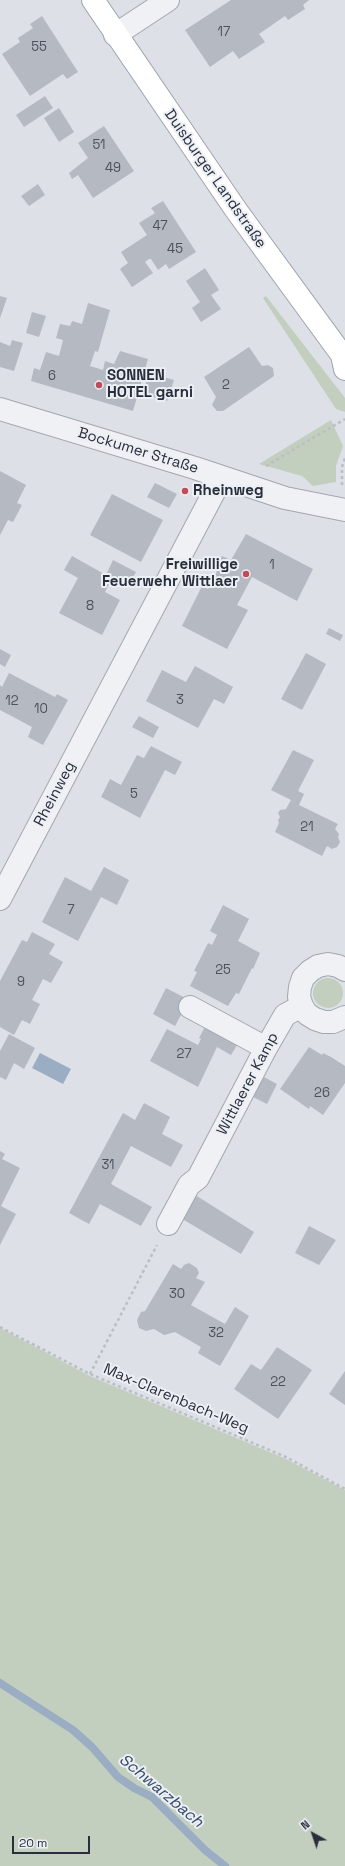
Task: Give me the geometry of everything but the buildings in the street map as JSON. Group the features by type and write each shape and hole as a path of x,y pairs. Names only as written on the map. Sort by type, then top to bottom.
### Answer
{"main road":[{"name":"Duisburger Landstraße","path":"93,0 115,35 236,210 344,360"}],"street":[{"path":"115,35 168,0"},
{"name":"Bockumer Straße","path":"0,409 284,498 322,504 345,510"},
{"name":"Rheinweg","path":"0,899 230,480"},
{"path":"322,504 345,492"},
{"path":"345,970 338,966 328,964 318,966 310,970 303,978 299,997 307,1014 324,1022 333,1022 345,1017"},
{"name":"Wittlaerer Kamp","path":"168,1224 189,1185 198,1178 266,1048 285,1015 302,1006"},
{"path":"190,1007 266,1048"}],"path":[{"path":"230,480 345,419"},
{"path":"90,1374 168,1224"},
{"name":"Max-Clarenbach-Weg","path":"0,1327 90,1374 286,1457 345,1489"}],"green space":[{"path":"266,296 345,398 345,412 336,409 263,298"},
{"path":"331,420 343,446 336,466 336,482 313,486 302,476 259,464"},
{"path":"328,978 338,983 343,993 338,1003 328,1008 318,1003 313,993 318,983"},
{"path":"0,1328 90,1376 286,1459 345,1490 345,1866 0,1866"}],"water":[{"path":"40,1053 71,1069 63,1084 32,1068"}],"waterway":[{"name":"Schwarzbach","path":"0,1683 73,1730 92,1747 118,1777 134,1788 152,1797 205,1850 225,1866"}],"place":[{"name":"SONNEN HOTEL garni","path":"99,385"},
{"name":"Rheinweg","path":"185,491"},
{"name":"Freiwillige Feuerwehr Wittlaer","path":"246,574"}]}
